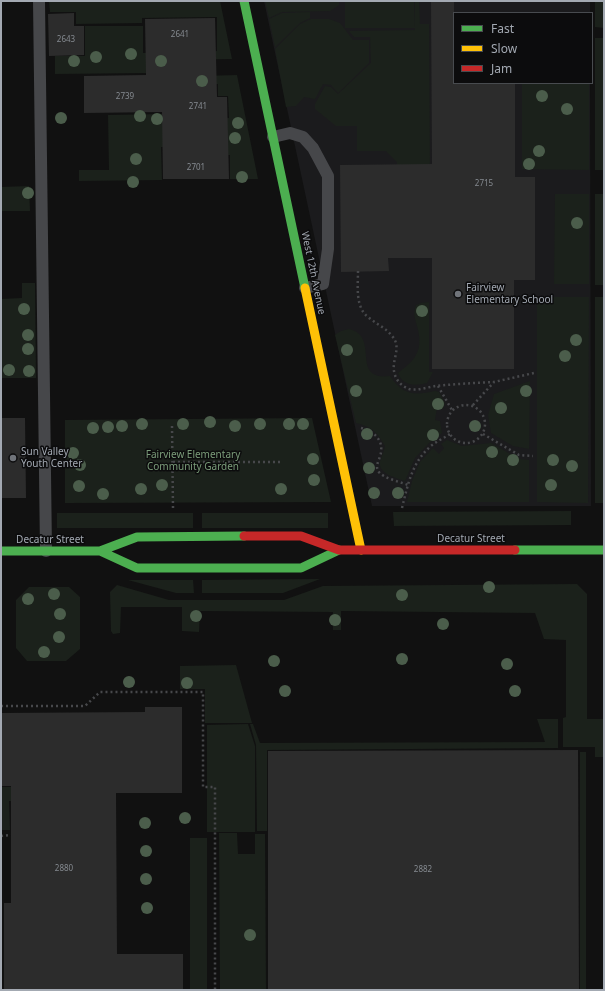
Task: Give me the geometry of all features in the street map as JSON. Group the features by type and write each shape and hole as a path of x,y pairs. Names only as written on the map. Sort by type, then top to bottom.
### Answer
{"street":[{"name":"West 12th Avenue","path":"244,1 361,550"},
{"name":"Decatur Street","path":"1,551 100,551 137,537 198,536 301,536 339,550 604,550"},
{"name":"Decatur Street","path":"100,551 137,568 301,568 339,550"}],"lane":[{"path":"39,1 46,551"},
{"path":"273,136 290,133 302,137 313,148 328,176 328,249 322,284 305,288"}],"path":[{"path":"358,272 358,296 361,307 367,316 394,337 397,346 394,371 401,385 419,390 438,386 494,382 534,373"},
{"path":"473,405 494,382"},
{"path":"438,386 452,410"},
{"path":"460,405 473,405 479,409 485,418 486,424 483,434 476,441 467,443 457,441 450,434 447,421 452,410 460,405"},
{"path":"172,426 173,508"},
{"path":"360,428 379,438 381,453 377,462 377,468 383,476 408,485"},
{"path":"402,508 417,460 431,445 450,434"},
{"path":"483,434 519,455 533,456"},
{"path":"173,462 280,462"},
{"path":"1,706 85,706 100,692 203,692 203,787 215,787 215,990"},
{"path":"1,836 11,836"}],"shaded area":[{"name":"Fairview Elementary School","path":"264,1 590,1 590,12 453,12 453,84 590,84 591,506 372,506"}],"green space":[{"path":"49,1 220,1 232,59 165,60 165,52 217,51 217,17 142,18 142,23 76,24 76,12 50,12"},
{"path":"265,1 339,1 339,5 330,11 282,12 269,18"},
{"path":"345,1 414,1 415,28 345,28"},
{"path":"415,1 419,1 420,24 429,24 430,179 397,179 397,162 386,151 357,151 357,126 336,126 315,109 315,104 325,86 331,87 338,94 371,63 370,37 354,37 349,31 415,30"},
{"path":"595,1 604,1 604,28 595,27"},
{"path":"310,12 310,18 300,23 275,47 269,19 282,13"},
{"path":"311,19 329,19 340,23 353,40 369,40 369,63 338,93 331,85 323,84 315,99 304,97 296,106 286,107 275,49 300,24"},
{"path":"85,26 143,26 143,53 164,53 149,73 55,74 55,56 85,56"},
{"path":"595,38 604,38 604,170 595,170"},
{"path":"237,75 258,179 230,179 230,155 218,156 169,119 229,118 228,96 218,96 218,84 168,84 168,77"},
{"path":"522,84 589,84 589,170 522,169"},
{"path":"167,114 167,147 161,147 162,180 79,181 79,170 109,170 108,115"},
{"path":"29,186 30,211 1,211 1,187"},
{"path":"555,194 589,194 589,284 554,284"},
{"path":"595,194 604,194 604,285 595,285"},
{"path":"22,283 35,283 36,378 1,378 1,299 22,298"},
{"path":"542,297 589,297 588,503 537,502 537,304"},
{"path":"595,297 604,297 604,503 595,503"},
{"path":"429,302 429,372 433,372 427,383 413,385 406,383 398,373 413,360 418,350 419,338 414,315 416,305"},
{"path":"349,329 358,333 363,340 367,365 371,372 378,376 390,376 395,383 405,391 415,393 439,392 445,403 443,409 437,408 435,420 440,421 442,433 429,443 415,458 405,481 393,477 382,470 380,462 385,446 374,431 366,426 356,423 335,335 341,331"},
{"path":"530,381 529,449 513,446 491,433 488,415 494,394"},
{"name":"Fairview Elementary Community Garden","path":"312,418 331,502 65,503 65,420"},
{"path":"447,440 462,446 491,443 519,459 529,460 529,502 407,502 412,481 420,462 433,448 439,454 444,448 441,444"},
{"path":"571,511 571,525 394,526 393,512"},
{"path":"57,513 193,513 193,528 57,528"},
{"path":"202,513 328,513 328,528 202,528"},
{"path":"320,579 283,593 202,593 202,580"},
{"path":"128,580 193,580 194,593 176,593"},
{"path":"577,584 587,594 587,719 604,719 604,757 595,757 595,747 563,747 563,718 566,717 566,640 544,639 535,613 341,611 341,630 333,630 333,612 200,611 199,632 182,631 182,607 121,607 120,633 113,634 111,631 110,592 117,585 169,600 284,600 323,586"},
{"path":"29,587 69,587 80,597 80,649 66,661 27,661 16,648 16,600"},
{"path":"236,665 252,723 205,723 205,689 180,689 180,666"},
{"path":"537,719 558,719 558,748 267,750 267,831 257,831 256,745 250,724 253,724 260,743 545,742"},
{"path":"248,724 255,746 255,832 207,832 207,725"},
{"path":"580,752 586,752 586,990 580,990"},
{"path":"1,787 70,787 70,801 9,801 10,830 1,830"},
{"path":"219,833 237,833 238,854 255,854 255,834 265,834 266,990 220,990"},
{"path":"190,838 207,838 207,990 190,990"}],"building":[{"path":"431,1 454,1 453,84 515,84 515,177 535,177 535,280 514,280 514,369 432,369 432,258 388,258 389,271 341,272 340,165 432,164"},
{"path":"74,13 74,26 84,26 84,55 49,56 48,14"},
{"path":"215,18 217,97 227,97 229,179 163,179 162,112 84,113 84,76 146,75 145,19"},
{"name":"Sun Valley Youth Center","path":"1,418 25,418 26,498 1,498"},
{"path":"145,707 182,707 182,793 116,793 117,954 183,954 183,990 4,990 4,903 11,903 11,786 1,786 1,713 145,712"},
{"path":"578,750 579,990 268,990 268,751"}],"traffic: fast":[{"path":"244,1 305,288"},
{"path":"1,551 100,551 137,537 244,536"},
{"path":"100,551 137,568 301,568 339,550"},
{"path":"515,550 604,550"}],"traffic: slow":[{"path":"305,288 361,550"}],"traffic: jam":[{"path":"244,536 301,536 339,550 515,550"}],"place":[{"name":"Fairview Elementary School","path":"458,294"},
{"name":"Sun Valley Youth Center","path":"13,458"}]}
